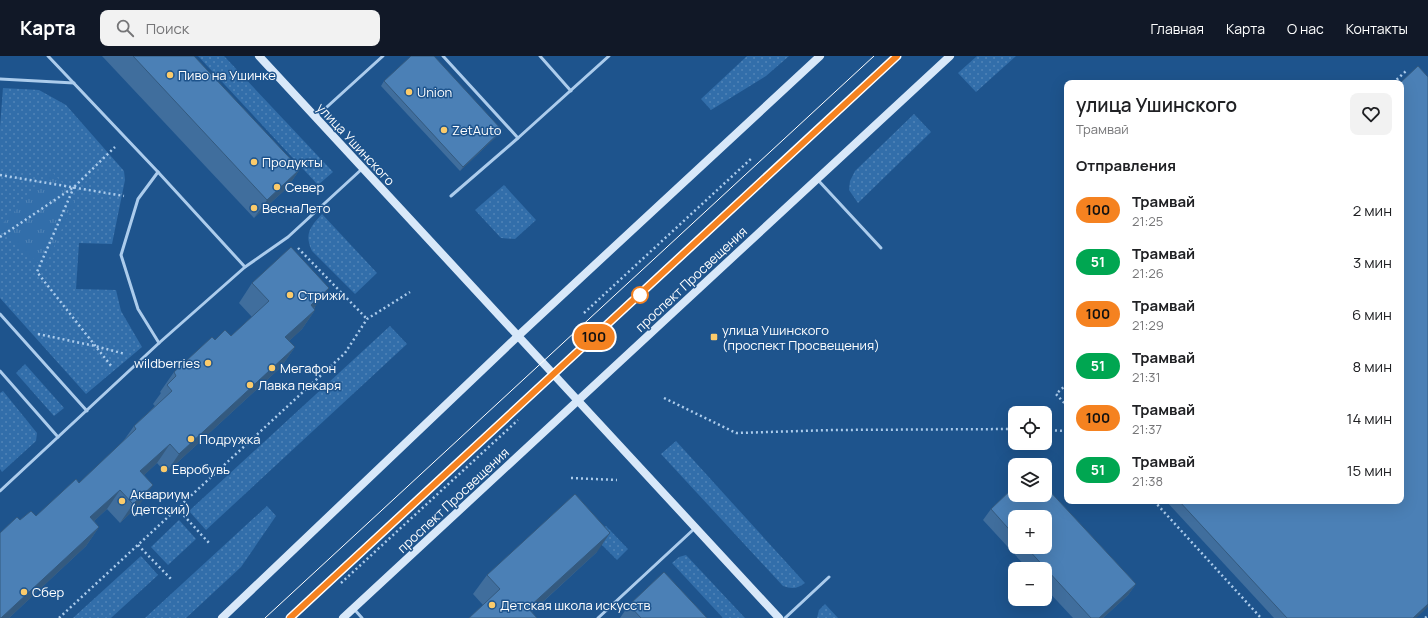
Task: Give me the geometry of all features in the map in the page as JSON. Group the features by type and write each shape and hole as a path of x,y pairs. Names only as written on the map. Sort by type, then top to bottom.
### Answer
{"main road":[{"name":"улица Ушинского","path":"259,56 779,618"},
{"path":"222,618 518,336 820,56"},
{"name":"проспект Просвещения","path":"343,618 950,56"}],"lane":[{"path":"48,56 246,267"},
{"path":"316,118 383,56"},
{"path":"443,56 518,138"},
{"path":"540,56 571,91"},
{"path":"451,196 609,56"},
{"path":"0,79 74,83"},
{"path":"0,491 159,343 246,267 288,237 362,168"},
{"path":"158,172 138,199 121,255 138,309 159,343"},
{"path":"817,179 881,248"},
{"path":"0,314 87,411"},
{"path":"0,371 58,437"},
{"path":"598,618 696,528"},
{"path":"785,618 829,577"},
{"path":"354,608 362,618"}],"path":[{"path":"1396,80 1406,71"},
{"path":"0,237 74,187 125,137"},
{"path":"584,313 753,157"},
{"path":"0,175 138,199"},
{"path":"74,187 37,272 121,378"},
{"path":"288,237 367,319"},
{"path":"59,618 344,353 367,319 410,292"},
{"path":"12,328 95,346 142,359"},
{"path":"1064,387 1056,394 1064,403"},
{"path":"664,398 736,433 832,430 1008,429"},
{"path":"341,583 518,420"},
{"path":"1052,430 1064,431"},
{"path":"571,478 617,480"},
{"path":"1157,504 1262,618"},
{"path":"177,508 209,543"},
{"path":"138,545 171,579"}],"green space":[{"path":"198,56 224,56 333,172 318,185"},
{"path":"747,56 789,56 766,76 711,110 701,99"},
{"path":"977,56 1016,56 976,92 958,73"},
{"path":"3,88 39,90 66,105 124,171 125,180 112,244 79,243 76,289 116,290 121,311 142,347 86,394 0,298 0,127"},
{"path":"914,114 931,132 858,203 849,190 850,181 855,171"},
{"path":"53,173 76,198 44,268 0,230 0,226"},
{"path":"504,185 536,220 515,239 501,238 475,210"},
{"path":"322,214 377,273 355,294 312,251 308,240 308,235 311,227"},
{"path":"390,326 407,344 206,530 189,511"},
{"path":"25,364 64,408 54,416 16,373"},
{"path":"3,391 37,433 36,441 2,472 0,469 0,393"},
{"path":"676,441 805,583 794,588 783,586 661,454"},
{"path":"267,506 276,516 241,567 186,618 145,618"},
{"path":"179,520 196,539 168,565 151,547"},
{"path":"606,526 628,549 617,560 595,538"},
{"path":"686,555 745,618 723,618 672,563 679,557"},
{"path":"141,556 158,575 111,618 73,618"},
{"path":"825,604 838,618 817,618 819,610"}],"building":[{"path":"133,56 194,56 300,169 267,200"},
{"path":"411,56 434,56 502,130 463,167 384,81"},
{"path":"1418,66 1428,77 1428,604 1413,618 1287,618 1182,504 1404,504 1403,80"},
{"path":"291,247 329,288 311,305 315,310 285,337 295,347 179,454 170,444 140,471 153,485 133,504 120,490 90,517 99,527 0,618 0,533 17,517 20,520 31,511 36,516 76,479 79,483 136,429 134,426 172,391 167,385 176,376 174,372 212,337 215,340 225,330 231,336 269,301 252,283"},
{"path":"1008,493 1008,502 1052,502 1052,494 1136,584 1099,618 1091,618 1052,575 1052,562 1040,562 1032,554 1052,554 1052,510 1008,510 1008,528 991,509"},
{"path":"575,494 610,533 528,608 537,618 469,618 500,589 487,575"},
{"path":"664,572 707,618 641,618 629,605"}],"tram line":[{"path":"265,618 874,56"},
{"name":"100","path":"290,618 897,56"},
{"path":"290,618 898,56"}],"place":[{"name":"Пиво на Ушинке","path":"170,75"},
{"name":"Union","path":"409,92"},
{"name":"ZetAuto","path":"444,130"},
{"name":"Продукты","path":"254,162"},
{"name":"Север","path":"277,187"},
{"name":"ВеснаЛето","path":"254,208"},
{"name":"Стрижи","path":"290,295"},
{"name":"улица Ушинского (проспект Просвещения)","path":"714,337"},
{"name":"wildberries","path":"208,363"},
{"name":"Мегафон","path":"272,368"},
{"name":"Лавка пекаря","path":"250,385"},
{"name":"Подружка","path":"191,439"},
{"name":"Евробувь","path":"164,469"},
{"name":"Аквариум (детский)","path":"122,501"},
{"name":"Сбер","path":"24,592"},
{"name":"Детская школа искусств","path":"492,605"}]}
